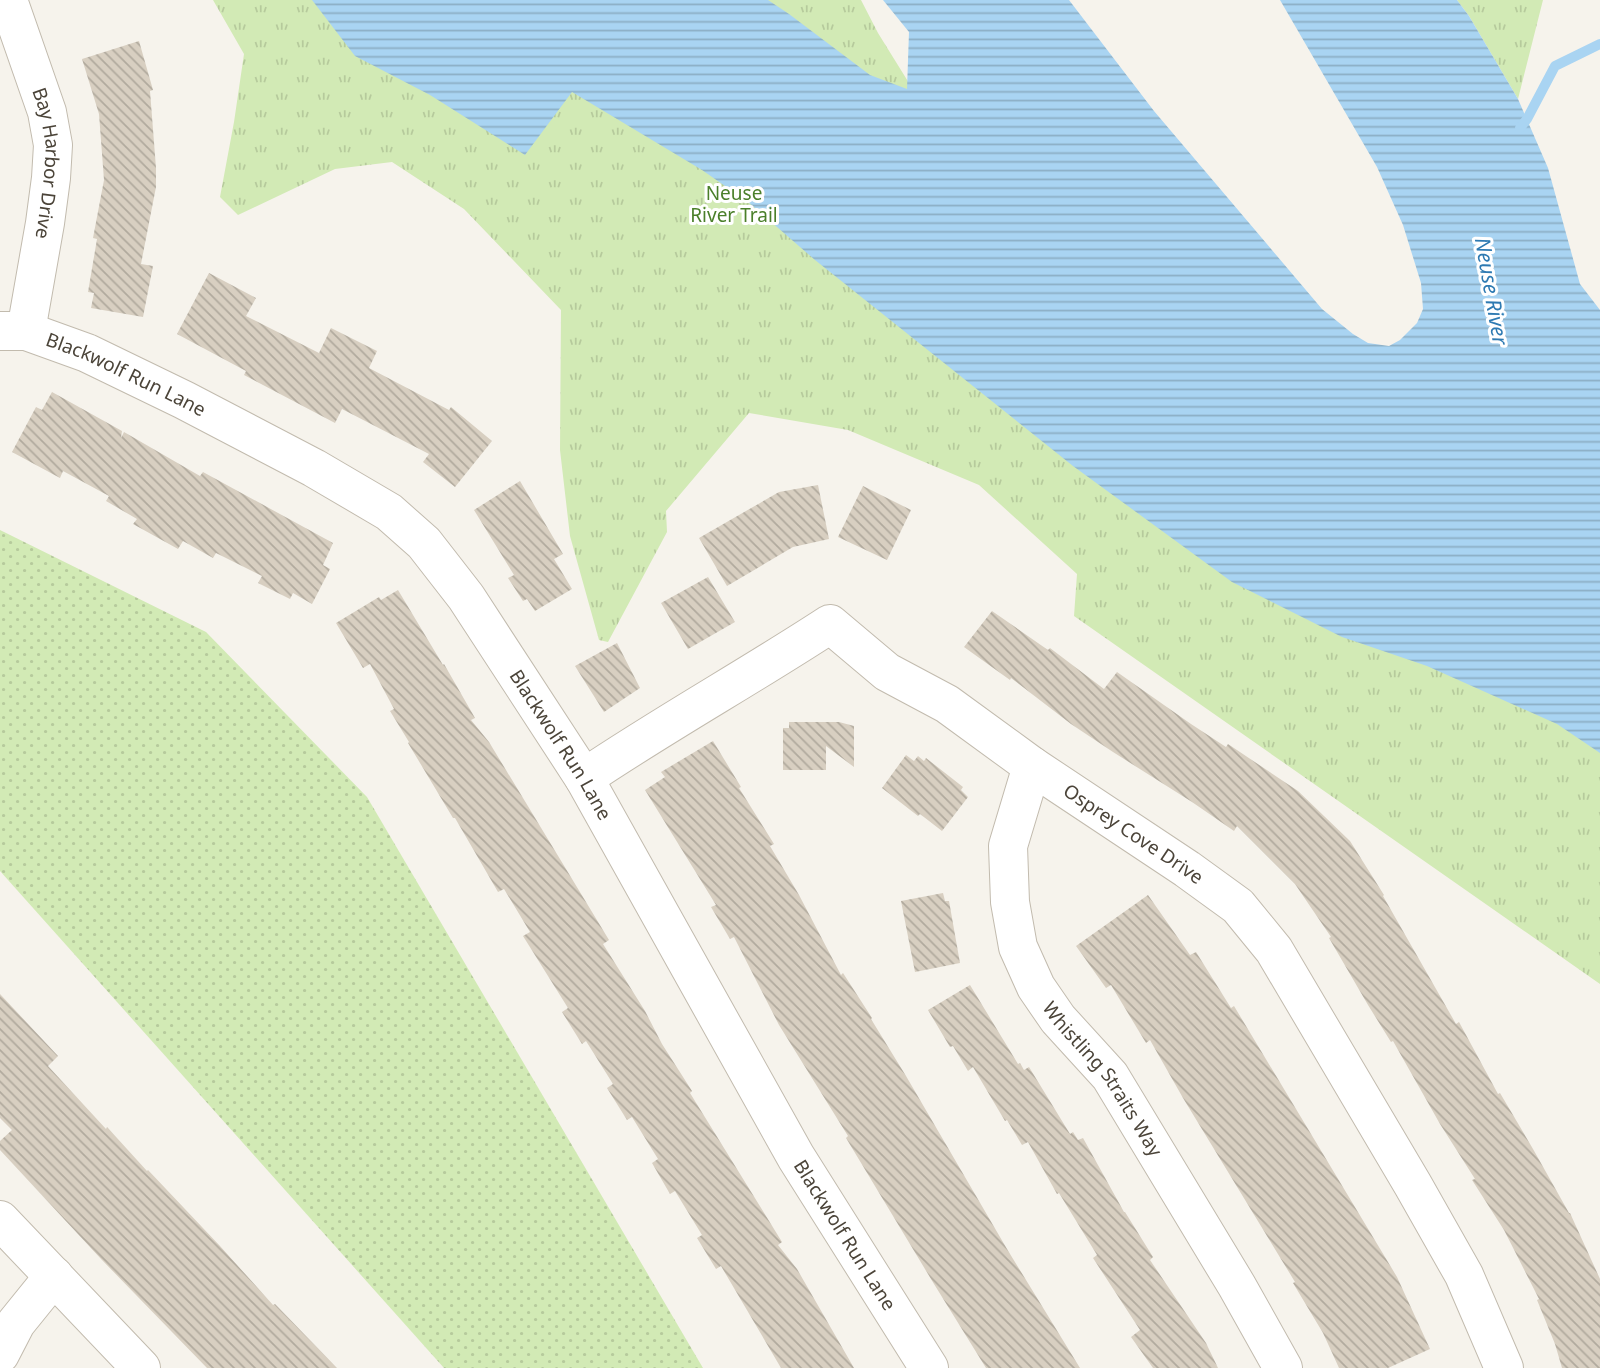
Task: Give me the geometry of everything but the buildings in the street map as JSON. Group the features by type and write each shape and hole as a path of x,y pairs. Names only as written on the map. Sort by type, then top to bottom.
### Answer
{"street":[{"name":"Bay Harbor Drive","path":"8,0 47,112 53,145 45,223 13,331"},
{"name":"Blackwolf Run Lane","path":"13,331 87,354 184,400 314,468 389,512 424,543 466,597 584,778 796,1157 929,1368"},
{"name":"Osprey Cove Drive","path":"584,778 639,741 772,662 830,624 887,672 947,704 1032,766 1238,906 1274,950 1413,1185 1464,1275 1504,1368"},
{"name":"Whistling Straits Way","path":"1032,766 1008,846 1010,902 1018,947 1036,987 1058,1019 1110,1076 1237,1286 1283,1368"},
{"path":"0,1220 141,1368"},
{"path":"0,1354 16,1323 54,1276"}],"green space":[{"name":"Neuse River Trail","path":"213,0 861,0 909,83 1600,751 1600,984 1074,616 1077,574 979,485 848,430 749,413 666,511 667,532 608,642 599,640 570,536 560,450 561,310 464,209 392,162 335,169 238,215 220,197 244,54"},
{"path":"1457,0 1543,0 1518,99 1469,16"},
{"path":"0,530 206,632 367,797 703,1368 444,1368 0,871"}],"water":[{"name":"Neuse River","path":"312,0 768,0 870,75 907,89 909,32 883,0 1069,0 1154,111 1322,309 1368,343 1389,346 1400,340 1417,323 1423,309 1421,283 1403,225 1377,167 1280,0 1457,0 1518,99 1548,168 1580,284 1600,310 1600,753 1557,724 1427,666 1342,637 1232,582 1073,466 815,260 748,202 702,170 572,92 525,155 430,95 355,56"}],"waterway":[{"path":"1520,128 1555,66 1600,44"}]}
